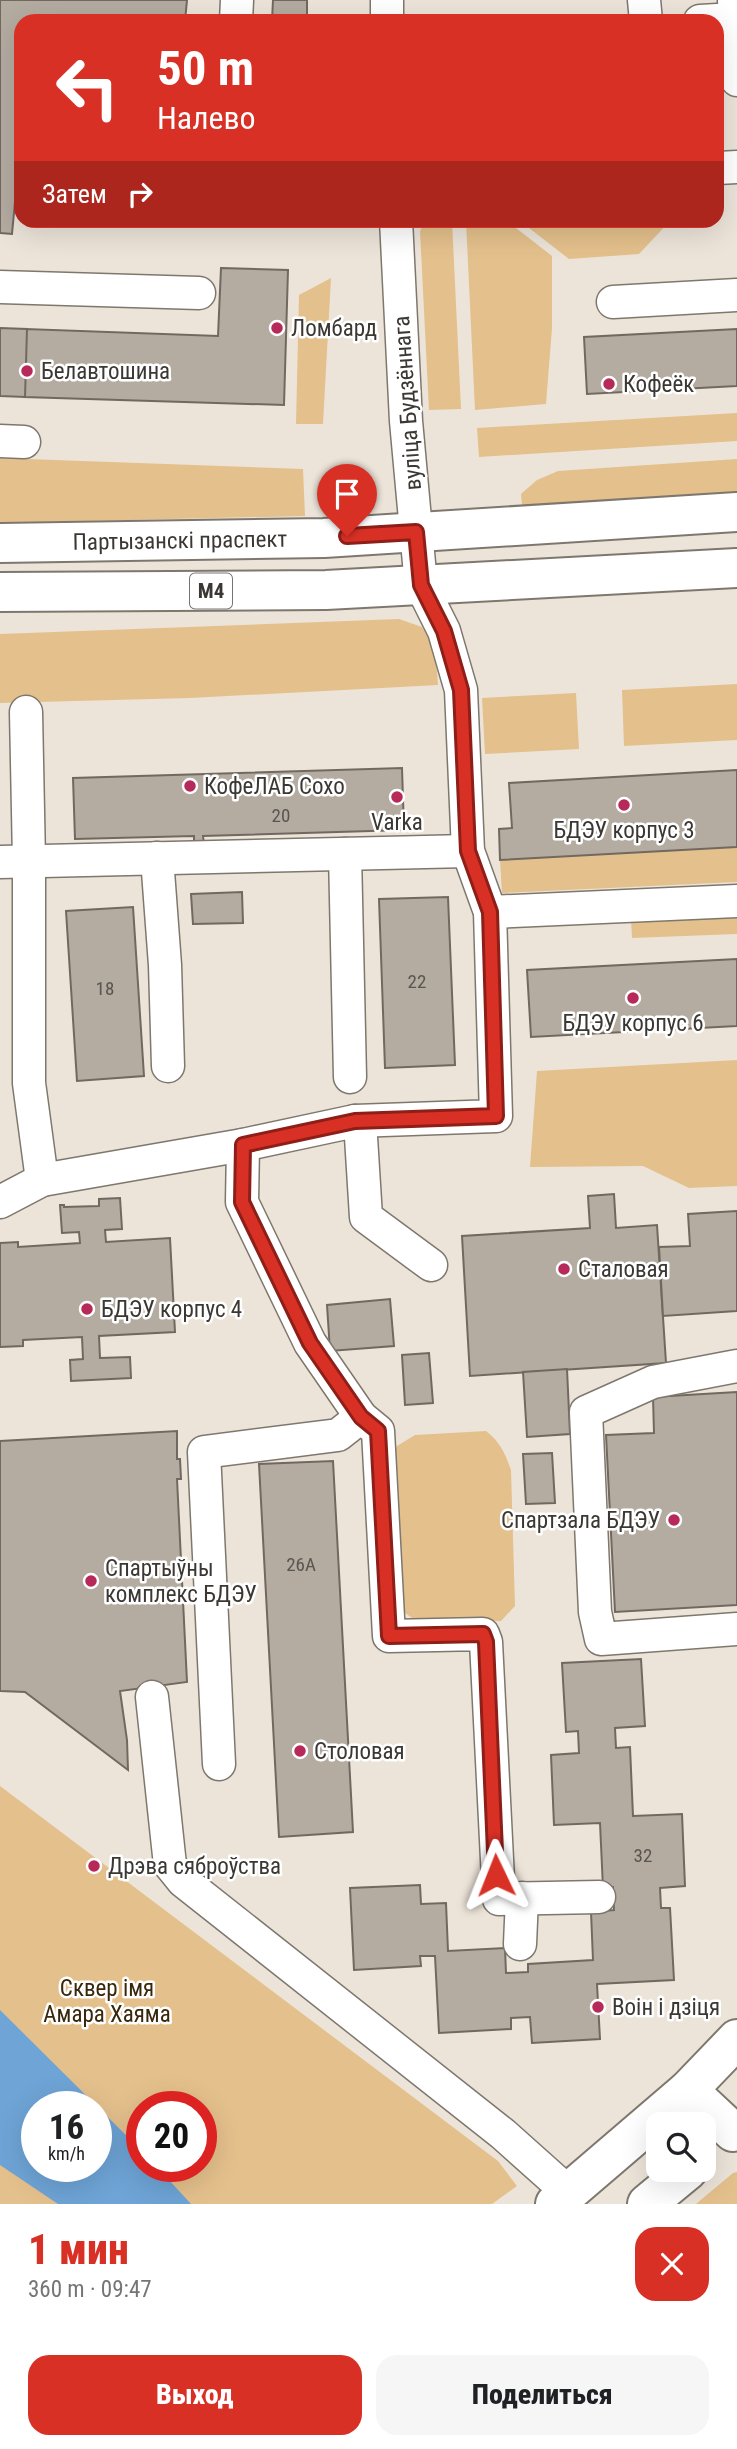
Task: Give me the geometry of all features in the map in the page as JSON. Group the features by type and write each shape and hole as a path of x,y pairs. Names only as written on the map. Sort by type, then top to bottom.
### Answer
{"main road":[{"name":"Партызанскі праспект","path":"0,543 324,538 737,512"},
{"name":"М4","path":"0,592 326,590 737,568"},
{"path":"566,2200 688,2090 737,2039"},
{"path":"688,2090 736,2132 716,2148"},
{"path":"647,2204 674,2182"}],"street":[{"path":"735,9 737,80"},
{"name":"вуліца Будзённага","path":"396,228 406,421 421,585"},
{"path":"0,286 199,293"},
{"path":"613,302 737,295"},
{"path":"0,1202 42,1180 243,1145 355,1121 496,1116 490,912 468,851 461,690 444,631 421,585"},
{"path":"26,712 15,861 29,1083 42,1180"},
{"path":"15,861 468,851"},
{"path":"345,854 350,1077"},
{"path":"157,858 165,965 168,1066"},
{"path":"490,912 737,901"},
{"path":"355,1121 361,1137 366,1217 430,1265"},
{"path":"243,1145 242,1202 310,1343 361,1417 378,1431 389,1636 483,1634 486,1642 499,1899 599,1897"},
{"path":"737,1366 653,1382 586,1412 595,1612 601,1639 737,1629"},
{"path":"219,1764 204,1452 338,1436 361,1417"},
{"path":"152,1698 170,1865 183,1881 503,2134 566,2200"},
{"path":"520,1944 522,1898"}],"green space":[{"path":"422,228 452,228 461,409 429,410"},
{"path":"466,228 516,228 552,256 552,328 546,404 475,410"},
{"path":"529,228 663,228 639,254 569,259"},
{"path":"331,278 323,424 296,424 299,295"},
{"path":"737,413 737,441 479,457 477,428"},
{"path":"0,458 303,469 305,516 0,523"},
{"path":"737,459 737,493 522,505 521,494 537,480 558,471"},
{"path":"399,619 422,627 435,646 438,685 190,698 0,703 0,634"},
{"path":"737,684 737,740 624,746 622,690"},
{"path":"576,693 579,749 485,754 482,698"},
{"path":"737,847 737,882 502,893 500,860"},
{"path":"737,915 737,934 632,938 631,919"},
{"path":"737,1060 737,1186 689,1188 643,1166 530,1167 537,1071"},
{"path":"486,1431 502,1448 511,1470 515,1606 501,1621 419,1623 394,1605 388,1462 397,1446 415,1435"},
{"name":"Сквер імя Амара Хаяма","path":"0,1786 498,2161 517,2186 492,2204 0,2204"},
{"path":"737,2172 737,2204 696,2204 733,2173"}],"water":[{"path":"0,2010 82,2091 21,2091 21,2179 0,2165"},
{"path":"112,2121 126,2135 126,2182 171,2182 191,2204 58,2204 25,2182 112,2182"}],"building":[{"path":"0,0 187,0 186,14 14,14 14,213 12,234 0,233"},
{"path":"273,0 307,0 307,14 272,14"},
{"path":"221,268 288,270 284,405 24,397 26,329 218,336"},
{"path":"0,328 27,329 25,397 0,396"},
{"path":"737,329 737,386 587,394 584,337"},
{"path":"402,768 404,830 203,836 204,844 194,844 194,836 75,839 73,778"},
{"name":"БДЭУ корпус 3","path":"737,770 737,847 500,860 499,829 512,828 509,783"},
{"path":"242,892 243,923 193,924 191,894"},
{"path":"448,897 455,1065 385,1068 379,899"},
{"path":"133,907 144,1076 77,1081 66,911"},
{"name":"БДЭУ корпус 6","path":"737,959 737,1026 531,1037 527,970"},
{"path":"614,1194 616,1228 657,1225 666,1363 470,1376 462,1236 590,1228 588,1196"},
{"name":"БДЭУ корпус 4","path":"120,1198 122,1229 105,1230 106,1242 170,1238 175,1332 99,1336 100,1358 130,1357 131,1378 71,1381 70,1360 83,1359 82,1337 23,1340 23,1346 0,1347 0,1243 18,1242 18,1247 80,1243 79,1232 62,1233 60,1205 99,1206 99,1199"},
{"path":"737,1211 737,1311 663,1316 659,1247 690,1246 688,1214"},
{"path":"390,1299 394,1346 330,1351 327,1305"},
{"path":"429,1353 433,1403 405,1405 402,1355"},
{"path":"567,1369 570,1434 527,1437 523,1372"},
{"name":"Спартзала БДЭУ","path":"737,1392 737,1605 615,1612 606,1435 654,1433 653,1397"},
{"name":"Спартыўны комплекс БДЭУ","path":"177,1431 187,1682 120,1691 128,1770 25,1692 0,1691 0,1441"},
{"path":"552,1453 555,1503 526,1504 523,1454"},
{"path":"333,1461 353,1832 279,1837 259,1464"},
{"path":"641,1659 645,1726 615,1728 616,1748 630,1747 633,1816 682,1814 685,1886 660,1888 661,1908 670,1908 674,1980 597,1984 600,2039 532,2043 530,2017 511,2018 511,2029 439,2033 435,1956 420,1956 421,1966 354,1970 350,1888 420,1885 421,1904 446,1903 448,1951 505,1948 506,1973 528,1972 528,1964 593,1960 591,1912 614,1910 613,1887 603,1888 600,1823 554,1825 551,1755 579,1753 578,1731 566,1732 562,1663"}],"place":[{"name":"Ломбард","path":"277,328"},
{"name":"Белавтошина","path":"27,371"},
{"name":"Кофеёк","path":"609,384"},
{"name":"КофеЛАБ Сохо","path":"190,786"},
{"name":"Varka","path":"397,797"},
{"name":"БДЭУ корпус 3","path":"624,805"},
{"name":"БДЭУ корпус 6","path":"633,998"},
{"name":"Сталовая","path":"564,1269"},
{"name":"БДЭУ корпус 4","path":"87,1309"},
{"name":"Спартзала БДЭУ","path":"674,1520"},
{"name":"Спартыўны комплекс БДЭУ","path":"91,1581"},
{"name":"Столовая","path":"300,1751"},
{"name":"Дрэва сяброўства","path":"94,1866"},
{"name":"Воін і дзіця","path":"598,2007"}],"route":[{"path":"347,536 416,532 421,585 444,631 461,690 468,851 490,912 496,1116 355,1121 243,1145 242,1202 310,1343 361,1417 378,1431 389,1636 483,1634 486,1642 496,1875"}]}
